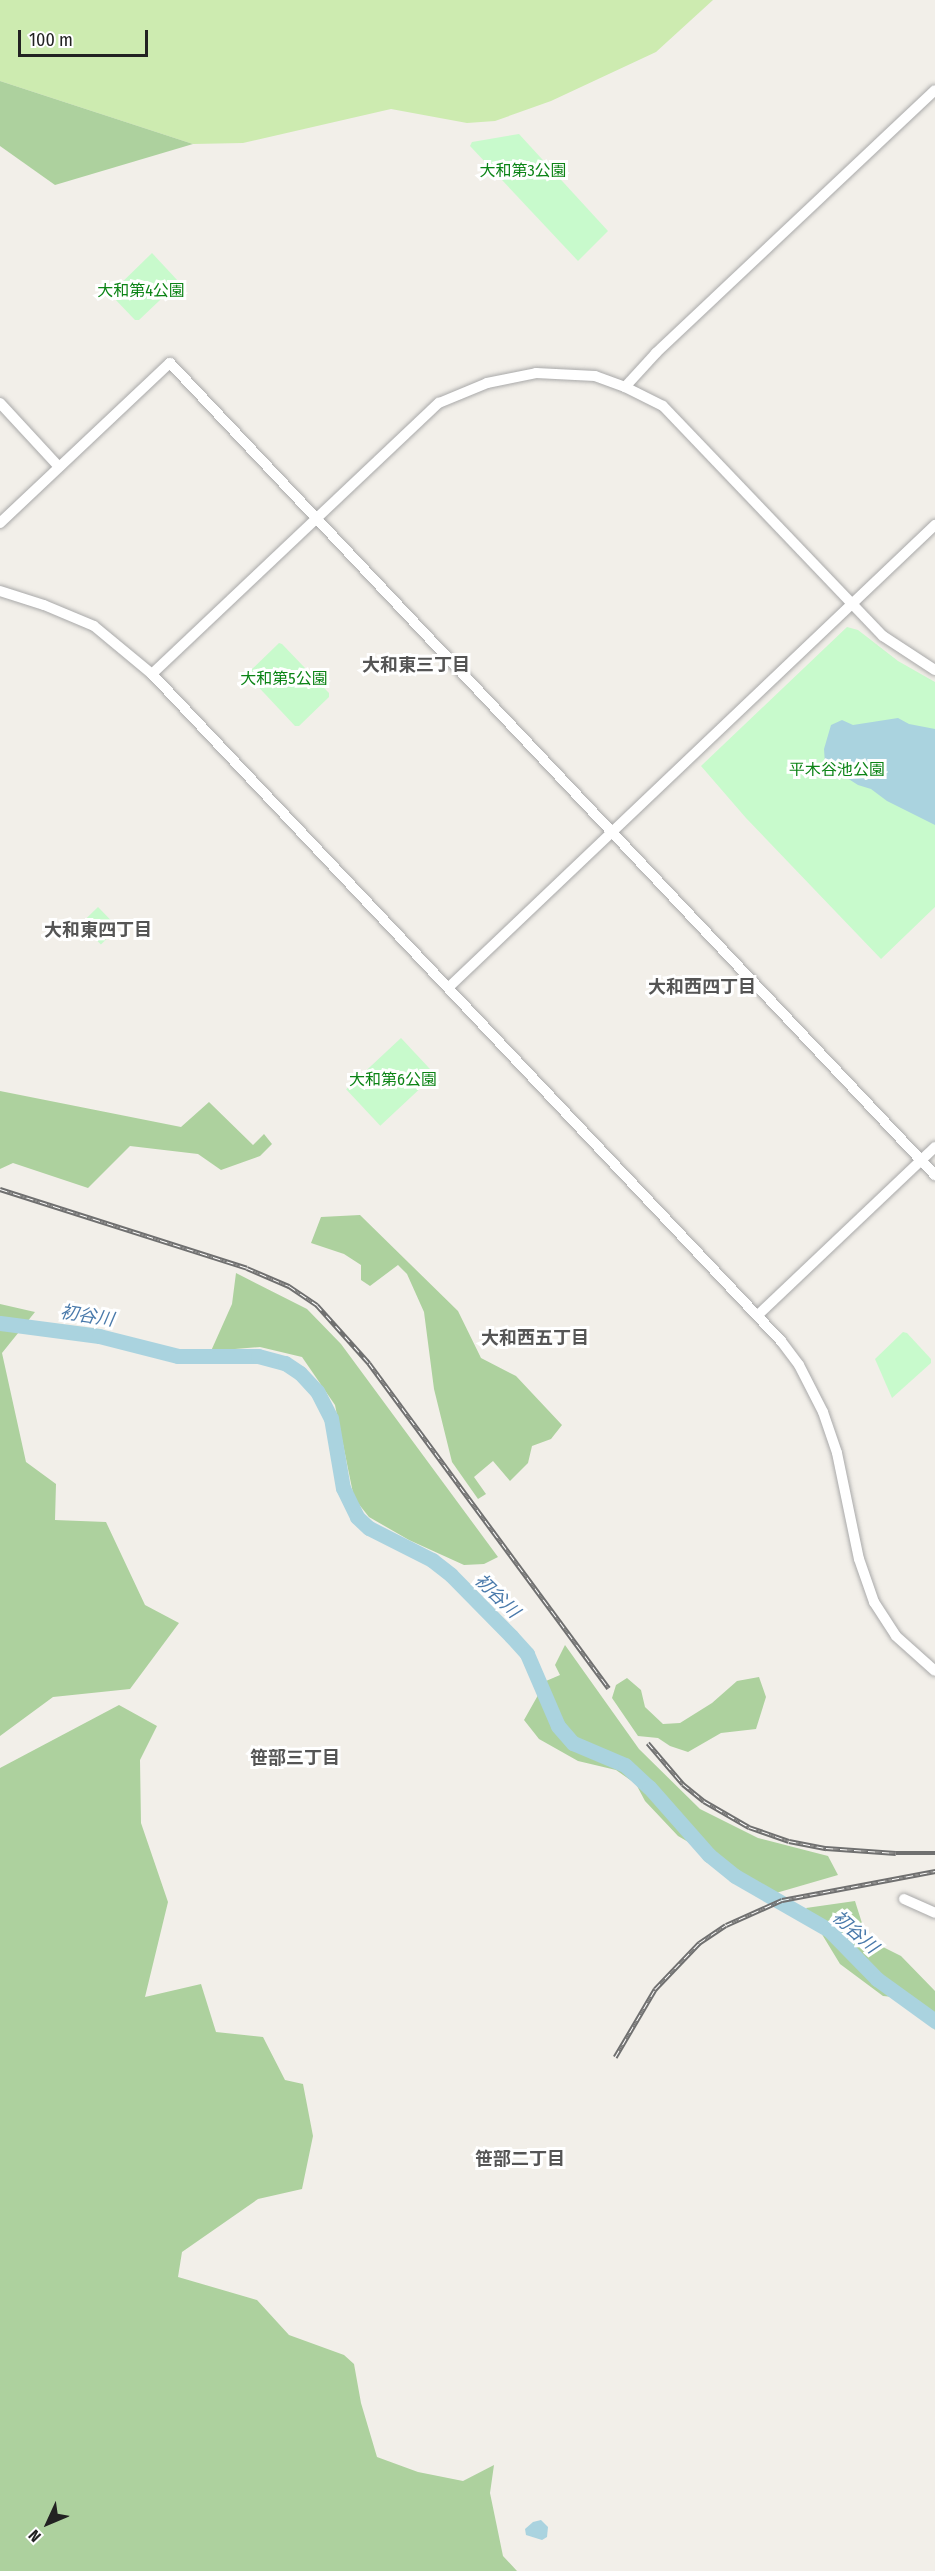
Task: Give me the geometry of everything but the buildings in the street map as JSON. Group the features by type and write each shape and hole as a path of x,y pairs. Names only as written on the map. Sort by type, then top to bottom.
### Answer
{"street":[{"path":"625,387 656,353 935,90"},
{"path":"0,523 170,363 935,1175"},
{"path":"152,674 439,403 488,383 536,373 595,376 625,387 663,406 678,419 883,636 935,670"},
{"path":"0,403 59,467"},
{"path":"449,987 935,525"},
{"path":"0,591 44,604 94,626 152,674 758,1315 799,1365 823,1412 837,1453 859,1559 874,1602 896,1636 935,1671"},
{"path":"758,1315 935,1147"},
{"path":"904,1899 935,1913"}],"green space":[{"path":"0,0 713,0 656,52 551,101 495,121 467,123 391,109 243,143 193,144 0,81"},
{"path":"0,81 193,144 55,185 0,146"},
{"name":"大和第3公園","path":"519,134 608,231 578,261 470,146 472,142"},
{"name":"大和第4公園","path":"152,253 179,282 139,320 135,320 112,296 112,292"},
{"name":"平木谷池公園","path":"847,627 858,630 898,661 935,682 935,907 881,959 746,818 701,766"},
{"name":"大和第5公園","path":"279,643 329,693 329,697 299,726 295,726 249,677 249,672"},
{"path":"98,907 118,928 101,945 81,924"},
{"name":"大和第6公園","path":"401,1038 435,1075 380,1126 346,1089"},
{"path":"0,1091 181,1127 209,1102 253,1145 264,1134 272,1144 260,1156 221,1170 198,1154 130,1146 88,1188 13,1163 0,1169"},
{"path":"360,1215 458,1311 481,1358 516,1376 562,1425 551,1439 532,1446 528,1463 510,1481 493,1461 474,1477 486,1494 478,1499 452,1462 434,1389 424,1312 407,1274 398,1265 370,1286 361,1280 361,1265 344,1254 311,1243 321,1217"},
{"path":"236,1273 307,1309 341,1344 498,1557 484,1564 464,1565 409,1540 369,1517 354,1498 335,1405 302,1357 260,1347 211,1351 232,1304"},
{"path":"0,1304 35,1312 2,1353 26,1462 56,1484 55,1520 106,1522 145,1605 179,1623 130,1689 53,1697 0,1736"},
{"path":"903,1332 907,1333 931,1359 931,1363 892,1398 875,1359"},
{"path":"565,1645 639,1749 700,1809 758,1838 828,1856 838,1875 776,1893 678,1836 645,1801 636,1784 616,1770 578,1761 539,1739 524,1720 546,1681 560,1675 555,1665"},
{"path":"759,1677 766,1697 756,1729 721,1733 688,1752 670,1746 658,1738 638,1736 612,1698 616,1685 627,1678 641,1690 645,1707 663,1724 680,1723 712,1703 737,1681"},
{"path":"119,1705 157,1726 140,1760 141,1823 168,1902 145,1997 201,1984 216,2032 263,2037 285,2080 303,2084 313,2136 302,2189 258,2199 182,2252 178,2277 257,2300 289,2335 344,2355 354,2364 361,2403 377,2457 418,2472 463,2481 494,2465 490,2493 503,2556 517,2571 0,2571 0,1768"},
{"path":"855,1901 867,1939 901,1956 935,1991 935,2030 914,1999 883,1996 840,1964 806,1908"}],"water":[{"path":"898,718 909,724 935,729 935,825 887,801 871,789 858,785 825,764 824,749 831,725 842,720 853,725"},
{"path":"541,2520 548,2527 547,2537 542,2540 526,2535 525,2529 533,2522"}],"waterway":[{"name":"初谷川","path":"0,1323 99,1336 178,1356 258,1356 285,1363 300,1373 317,1391 331,1418 343,1488 357,1517 369,1528 432,1560 451,1575 511,1636 527,1654 558,1726 573,1743 625,1765 649,1787 709,1855 735,1876 829,1930 877,1979 935,2021"}],"railway":[{"path":"0,1189 247,1268 289,1286 317,1305 369,1363 609,1688"},
{"path":"648,1743 683,1784 704,1801 749,1827 789,1841 826,1848 935,1853"},
{"path":"615,2057 655,1989 699,1943 726,1925 782,1900 935,1871"}],"district":[{"name":"大和東三丁目","path":"416,665"},
{"name":"大和東四丁目","path":"98,930"},
{"name":"大和西四丁目","path":"702,987"},
{"name":"大和西五丁目","path":"535,1338"},
{"name":"笹部三丁目","path":"295,1758"},
{"name":"笹部二丁目","path":"520,2159"}]}
